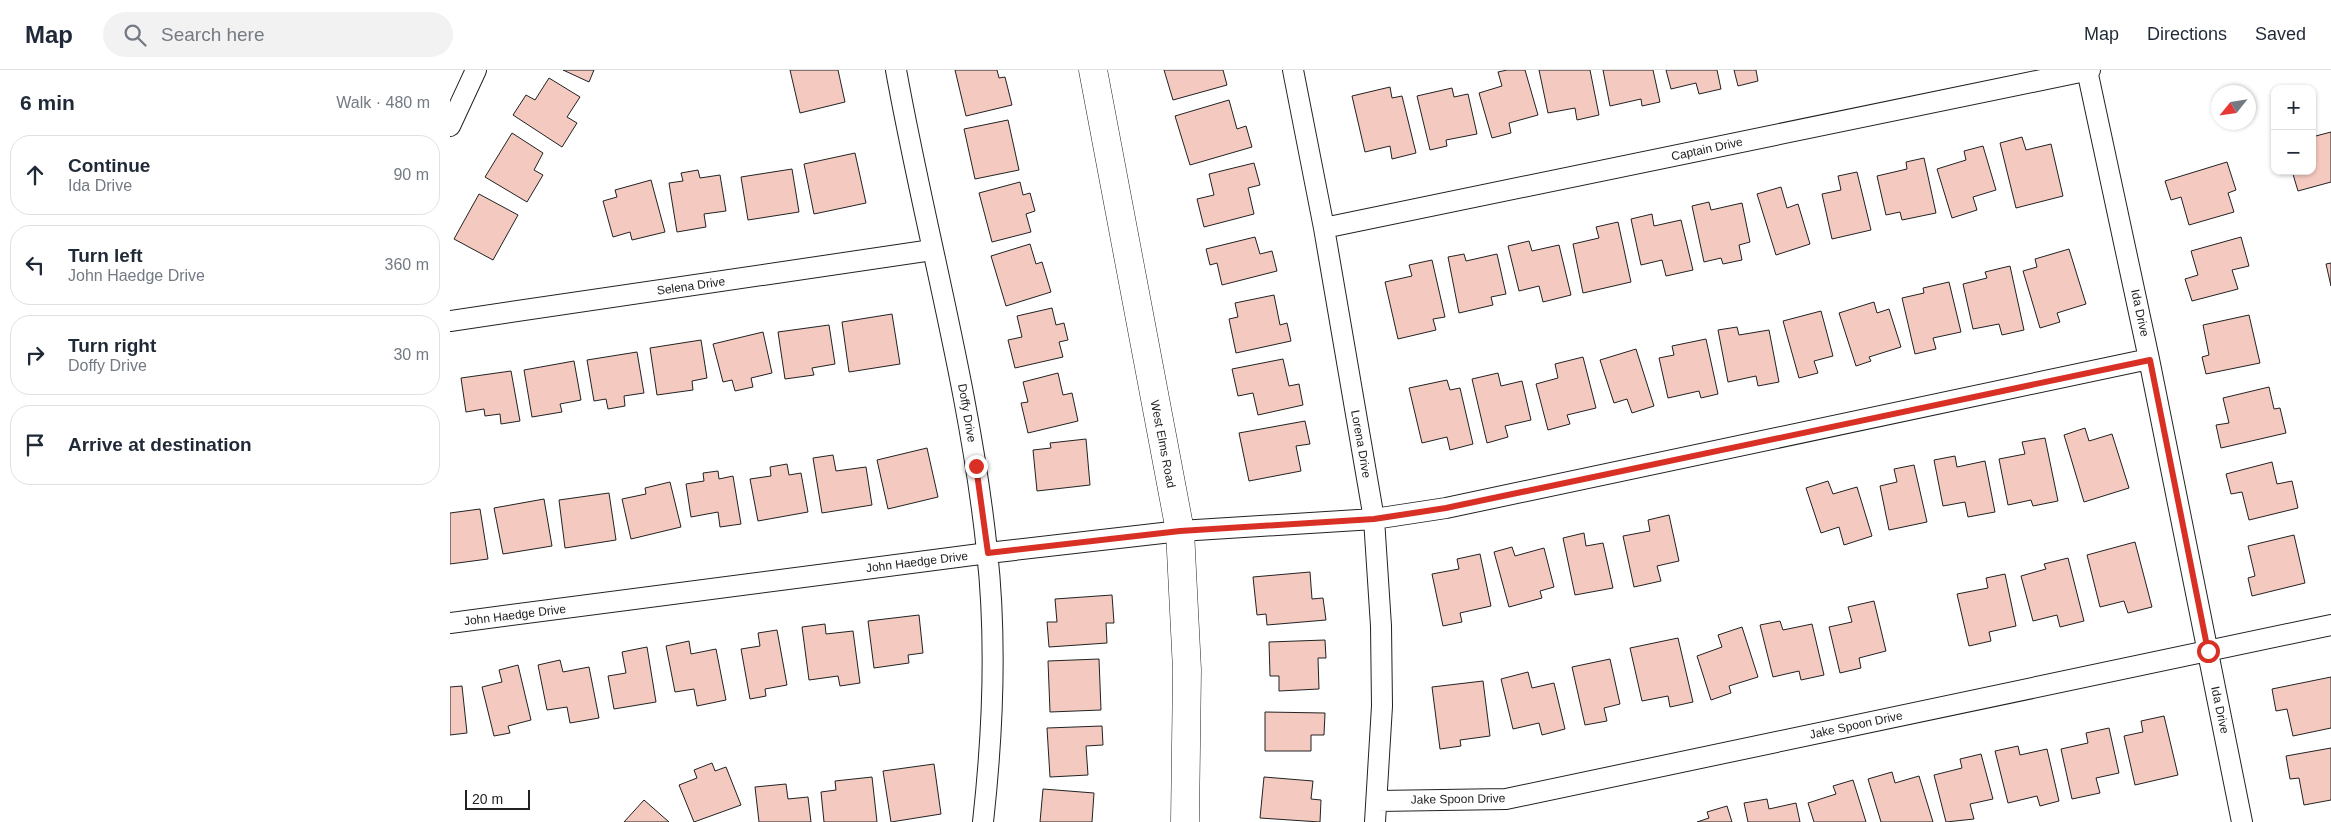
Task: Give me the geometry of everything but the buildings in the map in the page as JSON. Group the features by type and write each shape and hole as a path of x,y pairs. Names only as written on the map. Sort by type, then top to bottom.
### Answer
{"main road":[{"name":"West Elms Road","path":"1092,70 1180,531 1187,670 1185,822"}],"street":[{"path":"450,126 476,70"},
{"name":"Doffy Drive","path":"896,70 932,250 962,383 988,553 993,718 983,822"},
{"name":"Lorena Drive","path":"1293,70 1324,228 1374,519 1381,626 1382,706 1378,801 1375,822"},
{"name":"Captain Drive","path":"1324,228 2089,70"},
{"name":"Ida Drive","path":"2089,70 2150,360 2242,822"},
{"name":"Selena Drive","path":"450,321 932,250"},
{"name":"John Haedge Drive","path":"450,623 988,553 1180,531 1374,519 1456,506 2150,360"},
{"name":"Jake Spoon Drive","path":"1378,801 1506,799 2331,625"}],"route":[{"path":"976,466 988,553 1180,531 1374,519 1446,508 2150,360 2208,651"}]}
